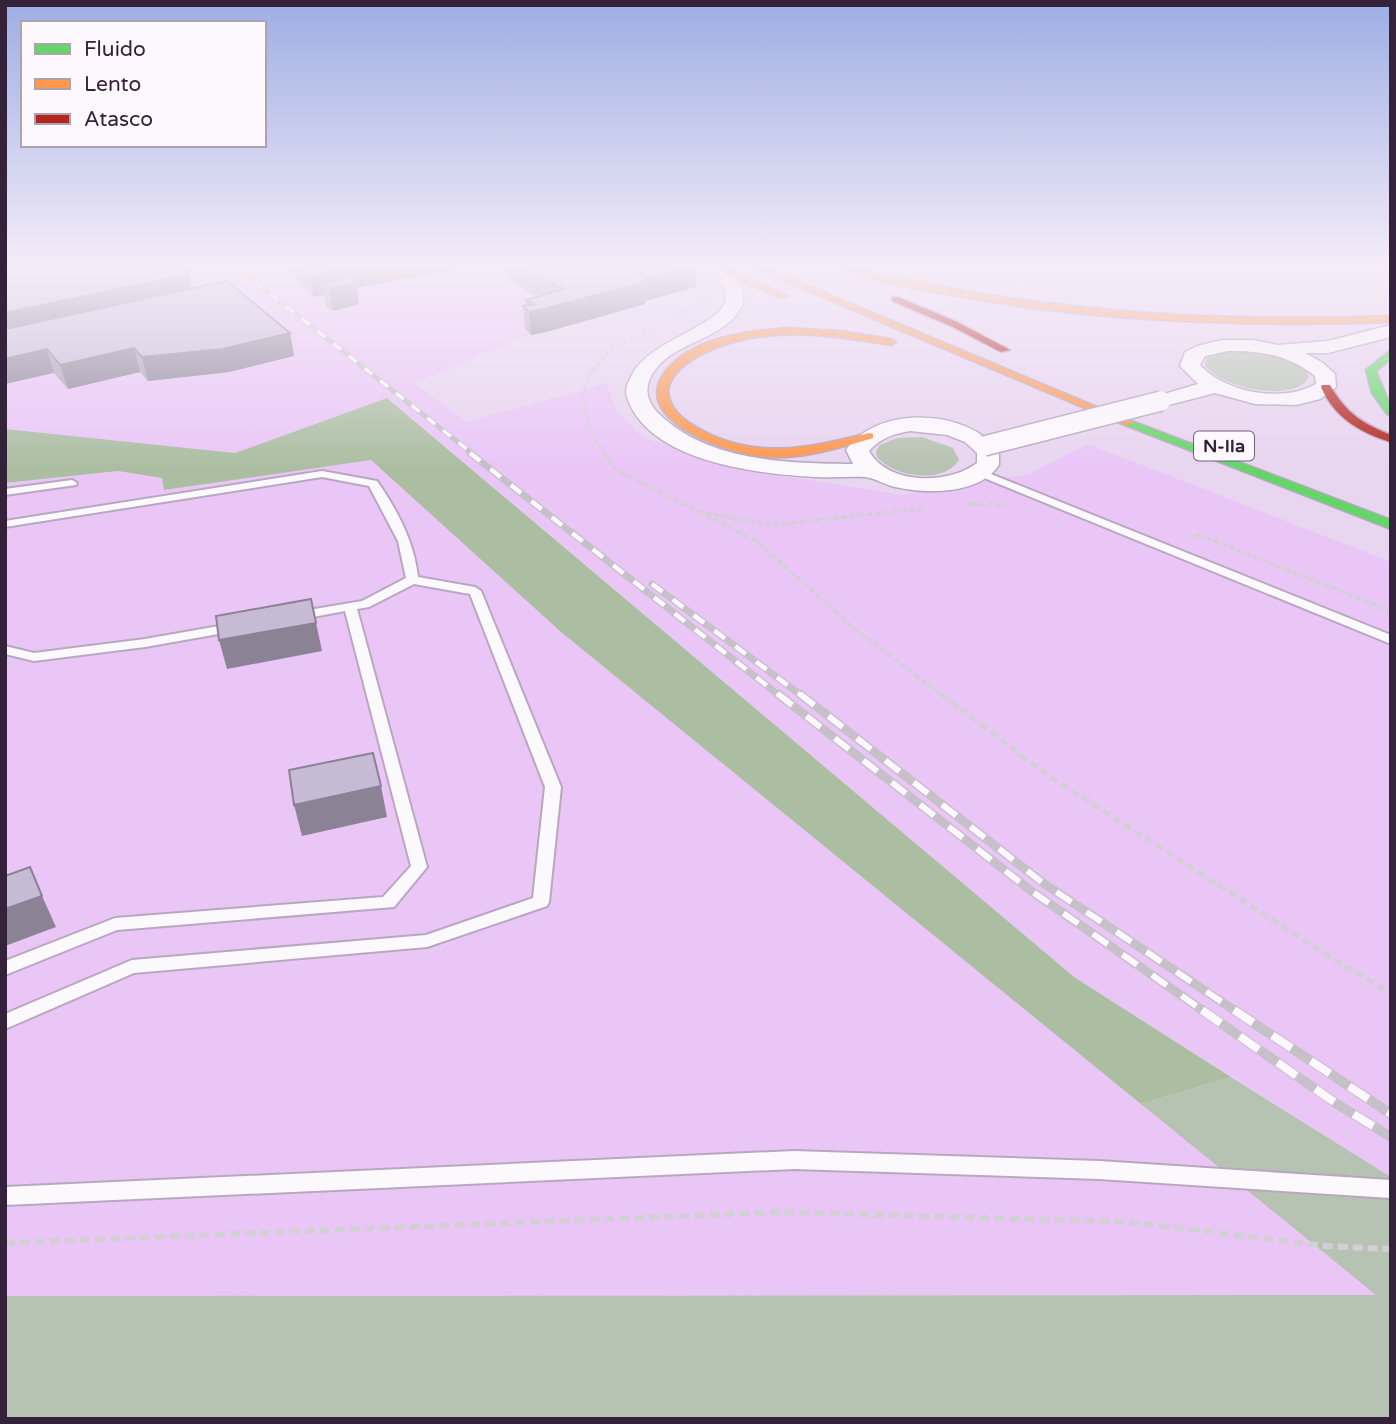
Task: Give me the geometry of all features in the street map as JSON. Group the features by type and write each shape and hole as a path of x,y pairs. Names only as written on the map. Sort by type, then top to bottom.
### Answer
{"highway":[{"path":"749,335 705,347 688,356 666,380 663,398 674,415 704,437 726,446 782,456 811,454 869,436"},
{"path":"846,335 896,344"},
{"path":"876,335 944,363 1117,420"},
{"name":"N-IIa","path":"912,335 1117,420 1391,525"},
{"name":"N-IIa","path":"948,335 1235,450 1391,508"},
{"path":"975,335 1059,380"},
{"path":"1182,341 1227,345"},
{"path":"1391,353 1371,370 1374,389 1381,404 1391,412"},
{"path":"1326,381 1332,403 1343,415 1391,439"}],"street":[{"path":"693,335 660,353 646,368 636,387 639,404 654,423 675,438 726,459 805,470 874,470"},
{"path":"1373,335 1328,347 1269,348 1227,345 1206,349 1192,356 1191,366 1208,382 1237,393 1273,399 1319,393 1338,359 1391,345"},
{"path":"1269,348 1303,359 1326,381"},
{"path":"978,442 1208,382"},
{"path":"918,425 943,428 978,442 990,459 981,473 966,480 932,485 895,480 874,470 859,457 857,450 869,436 894,427 918,425"}],"lane":[{"path":"981,473 1391,640"},
{"path":"5,524 322,474 373,483 391,511 412,559 412,580"},
{"path":"5,492 72,483"},
{"path":"5,1022 132,967 427,941 541,902 553,787 475,591 412,580 365,604 281,619"},
{"path":"5,968 115,924 388,903 419,867 350,607"},
{"path":"5,650 34,657 145,643 254,624"},
{"path":"5,1196 794,1160 1099,1170 1391,1189"}],"path":[{"path":"965,504 1010,505"},
{"path":"925,509 770,525 697,512 755,541 854,628 1046,774 1338,962 1391,993"},
{"path":"1170,550 1197,534 1391,611"},
{"path":"5,1243 783,1212 1130,1222 1326,1245 1391,1249"}],"shaded area":[{"path":"5,335 528,335 414,383 467,422 607,383 616,411 644,438 771,474 902,495 1029,474 1088,444 1391,562 1391,1177 1074,977 388,398 235,453 5,429"},
{"path":"371,459 472,543 561,632 1378,1295 5,1296 5,483 118,471 163,478 165,490"}],"green space":[{"path":"1239,350 1288,358 1304,369 1309,377 1301,385 1289,390 1257,390 1225,380 1205,365 1206,359 1213,354"},
{"path":"387,398 1074,977 1231,1077 1141,1104 561,632 371,460 164,490 162,478 118,471 5,483 5,429 235,453"},
{"path":"922,437 953,448 959,460 952,468 942,473 918,475 895,469 877,457 876,451 880,445 897,438"},
{"path":"1231,1077 1391,1177 1391,1419 5,1419 5,1296 1376,1295 1141,1104"}],"building":[{"path":"5,335 280,335 223,349 142,357 134,348 60,365 47,349 5,359"},
{"path":"311,599 316,623 219,640 216,616"},
{"path":"373,753 381,786 294,805 289,770"},
{"path":"30,867 42,896 5,909 5,876"}],"railway":[{"path":"323,335 473,454"},
{"path":"470,453 780,696"},
{"path":"652,584 802,696"},
{"path":"778,694 1030,890 1205,1012"},
{"path":"800,694 1043,883 1237,1012"},
{"path":"1202,1010 1337,1104 1391,1137"},
{"path":"1234,1010 1391,1114"}],"traffic: fast":[{"path":"1391,353 1371,370 1377,393 1391,412"},
{"path":"1129,423 1391,525"}],"traffic: slow":[{"path":"746,335 711,346 688,358 670,374 664,384 664,402 679,421 716,442 759,453 802,452 869,436"},
{"path":"849,335 891,342"},
{"path":"919,335 1129,423"}],"traffic: jam":[{"path":"976,335 1005,350"},
{"path":"1326,387 1344,414 1361,426 1391,439"}]}
